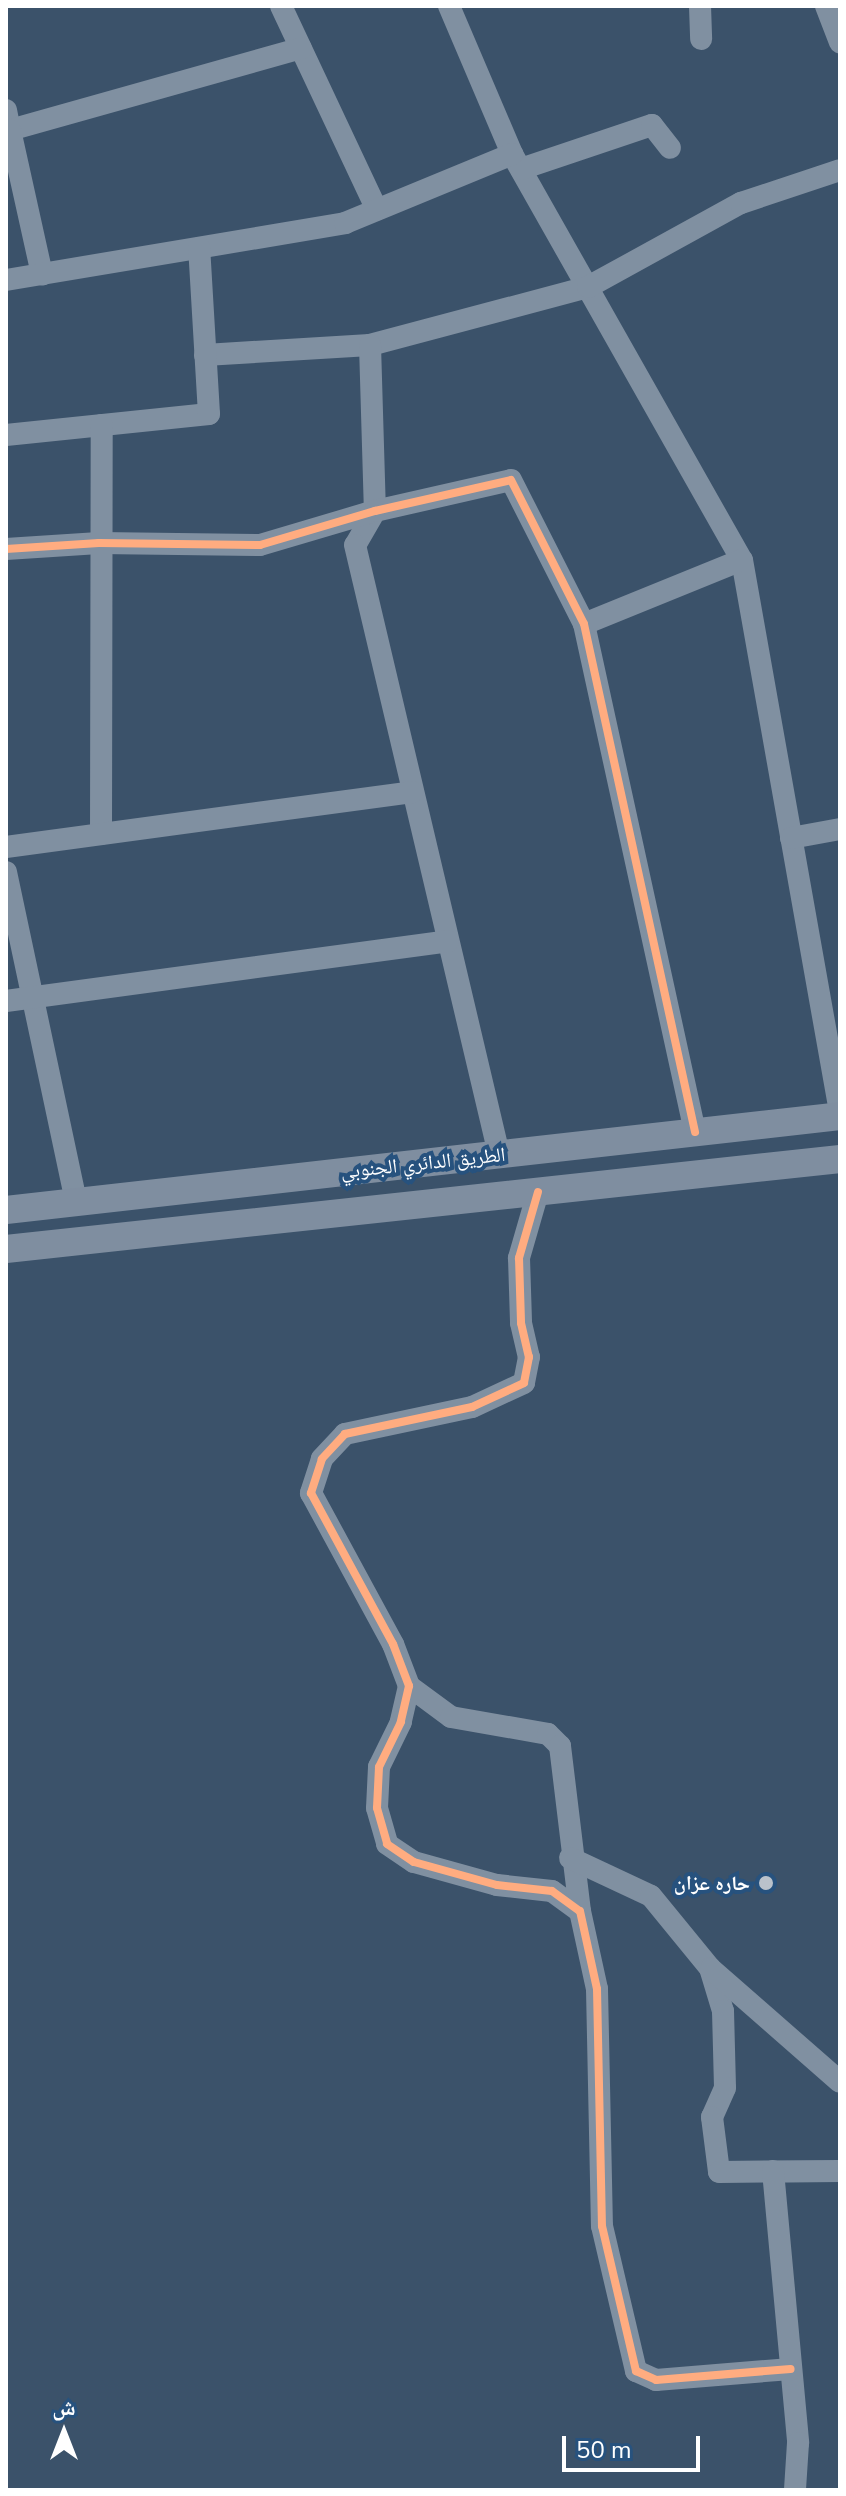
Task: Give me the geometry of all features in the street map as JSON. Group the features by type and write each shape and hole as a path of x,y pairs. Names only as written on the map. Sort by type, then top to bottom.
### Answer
{"main road":[{"name":"الطريق الدائري الجنوبي","path":"6,1210 840,1114"},
{"name":"الطريق الدائري الجنوبي","path":"6,1249 840,1159"}],"street":[{"path":"281,6 377,210"},
{"path":"700,6 701,39"},
{"path":"826,6 840,42"},
{"path":"455,7 516,162 742,560 840,1114"},
{"path":"42,274 8,120 301,48"},
{"path":"6,280 345,223 516,162 652,125 670,148"},
{"path":"205,355 370,345 588,287 741,203 840,170"},
{"path":"6,435 209,414 199,248"},
{"path":"370,345 375,511 355,545 499,1154"},
{"path":"101,834 99,543 102,425"},
{"path":"6,549 99,543 260,545 375,511 511,480 584,624 695,1132"},
{"path":"584,624 742,560"},
{"path":"6,847 412,792"},
{"path":"791,838 840,829"},
{"path":"6,872 76,1202"},
{"path":"6,1001 448,941"},
{"path":"538,1192 519,1258 521,1323 529,1357 524,1383 472,1407 345,1434 322,1459 311,1493 393,1644 409,1686 451,1717 548,1734 560,1746 570,1858 597,1989 602,2226 636,2371 656,2380 791,2369"},
{"path":"409,1686 401,1722 379,1767 377,1808 387,1844 414,1862 497,1885 552,1891 580,1911"},
{"path":"570,1858 651,1896 710,1968 840,2082"},
{"path":"710,1968 723,2011 725,2088 712,2117 719,2172 840,2171"},
{"path":"773,2171 791,2369 795,2490"}],"cycle path":[{"path":"6,549 99,543 260,545 375,511 511,480 584,624 695,1132"},
{"path":"538,1192 519,1258 521,1323 529,1357 524,1383 472,1407 345,1434 322,1459 311,1493 393,1644 409,1686 401,1722 379,1767 377,1808 387,1844 414,1862 497,1885 552,1891 580,1911 597,1989 602,2226 636,2371 656,2380 791,2369"}],"place":[{"name":"حاره عزان","path":"766,1883"}]}
